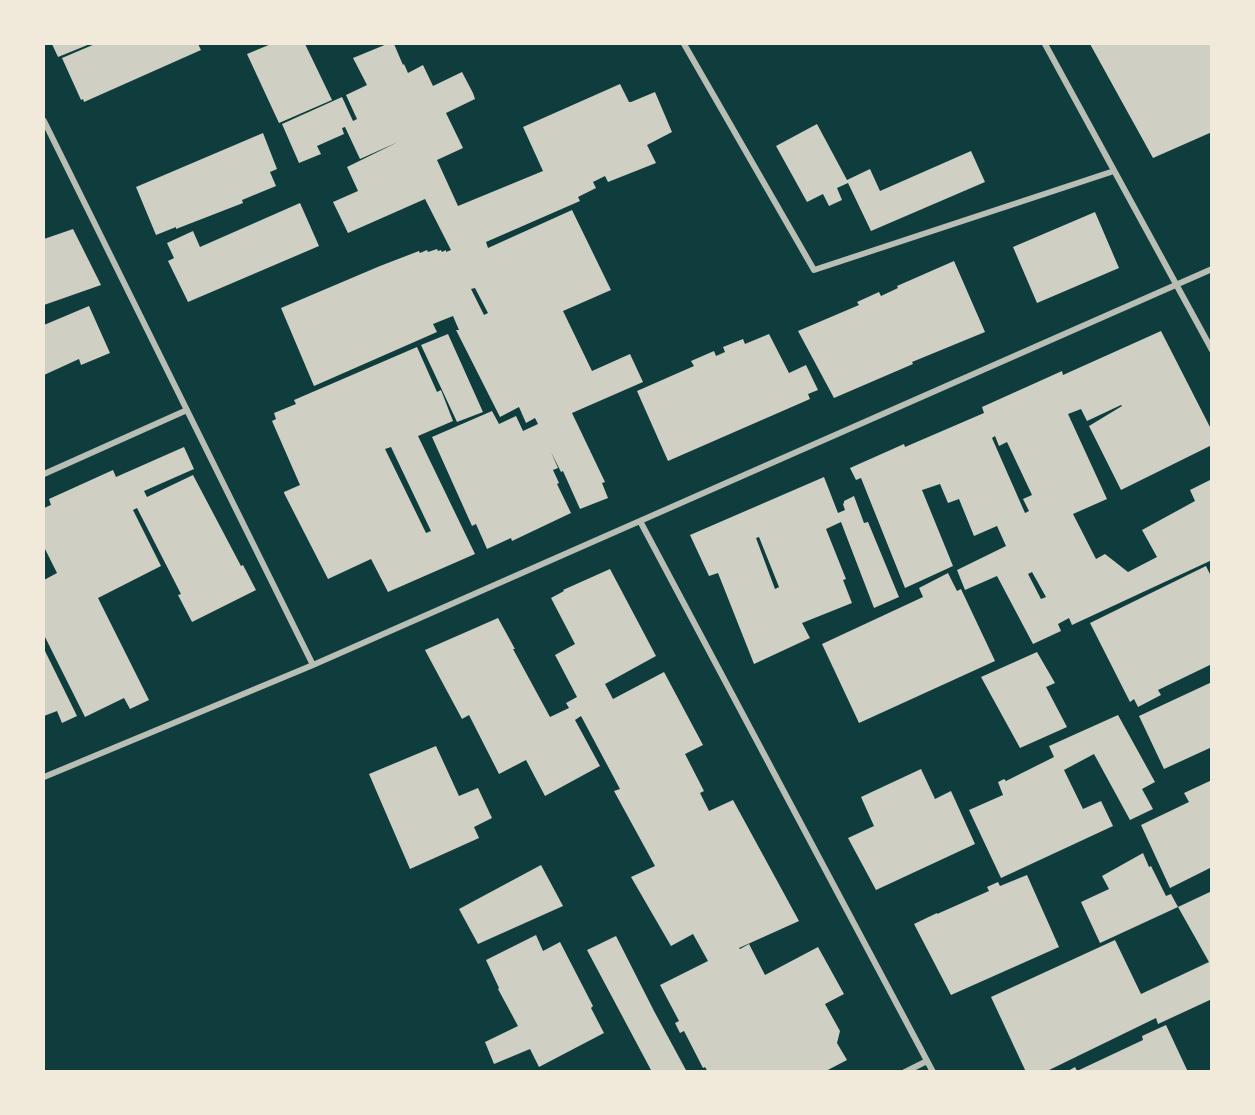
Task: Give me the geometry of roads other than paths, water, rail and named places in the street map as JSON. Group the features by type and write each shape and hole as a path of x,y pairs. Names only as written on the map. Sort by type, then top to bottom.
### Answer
{"street":[{"path":"684,44 814,270 1114,171"},
{"path":"1045,44 1212,350"},
{"path":"44,121 313,665"},
{"path":"44,777 313,665 1212,269"},
{"path":"44,474 187,410"},
{"path":"640,521 933,1071"},
{"path":"905,1071 927,1060"}]}
